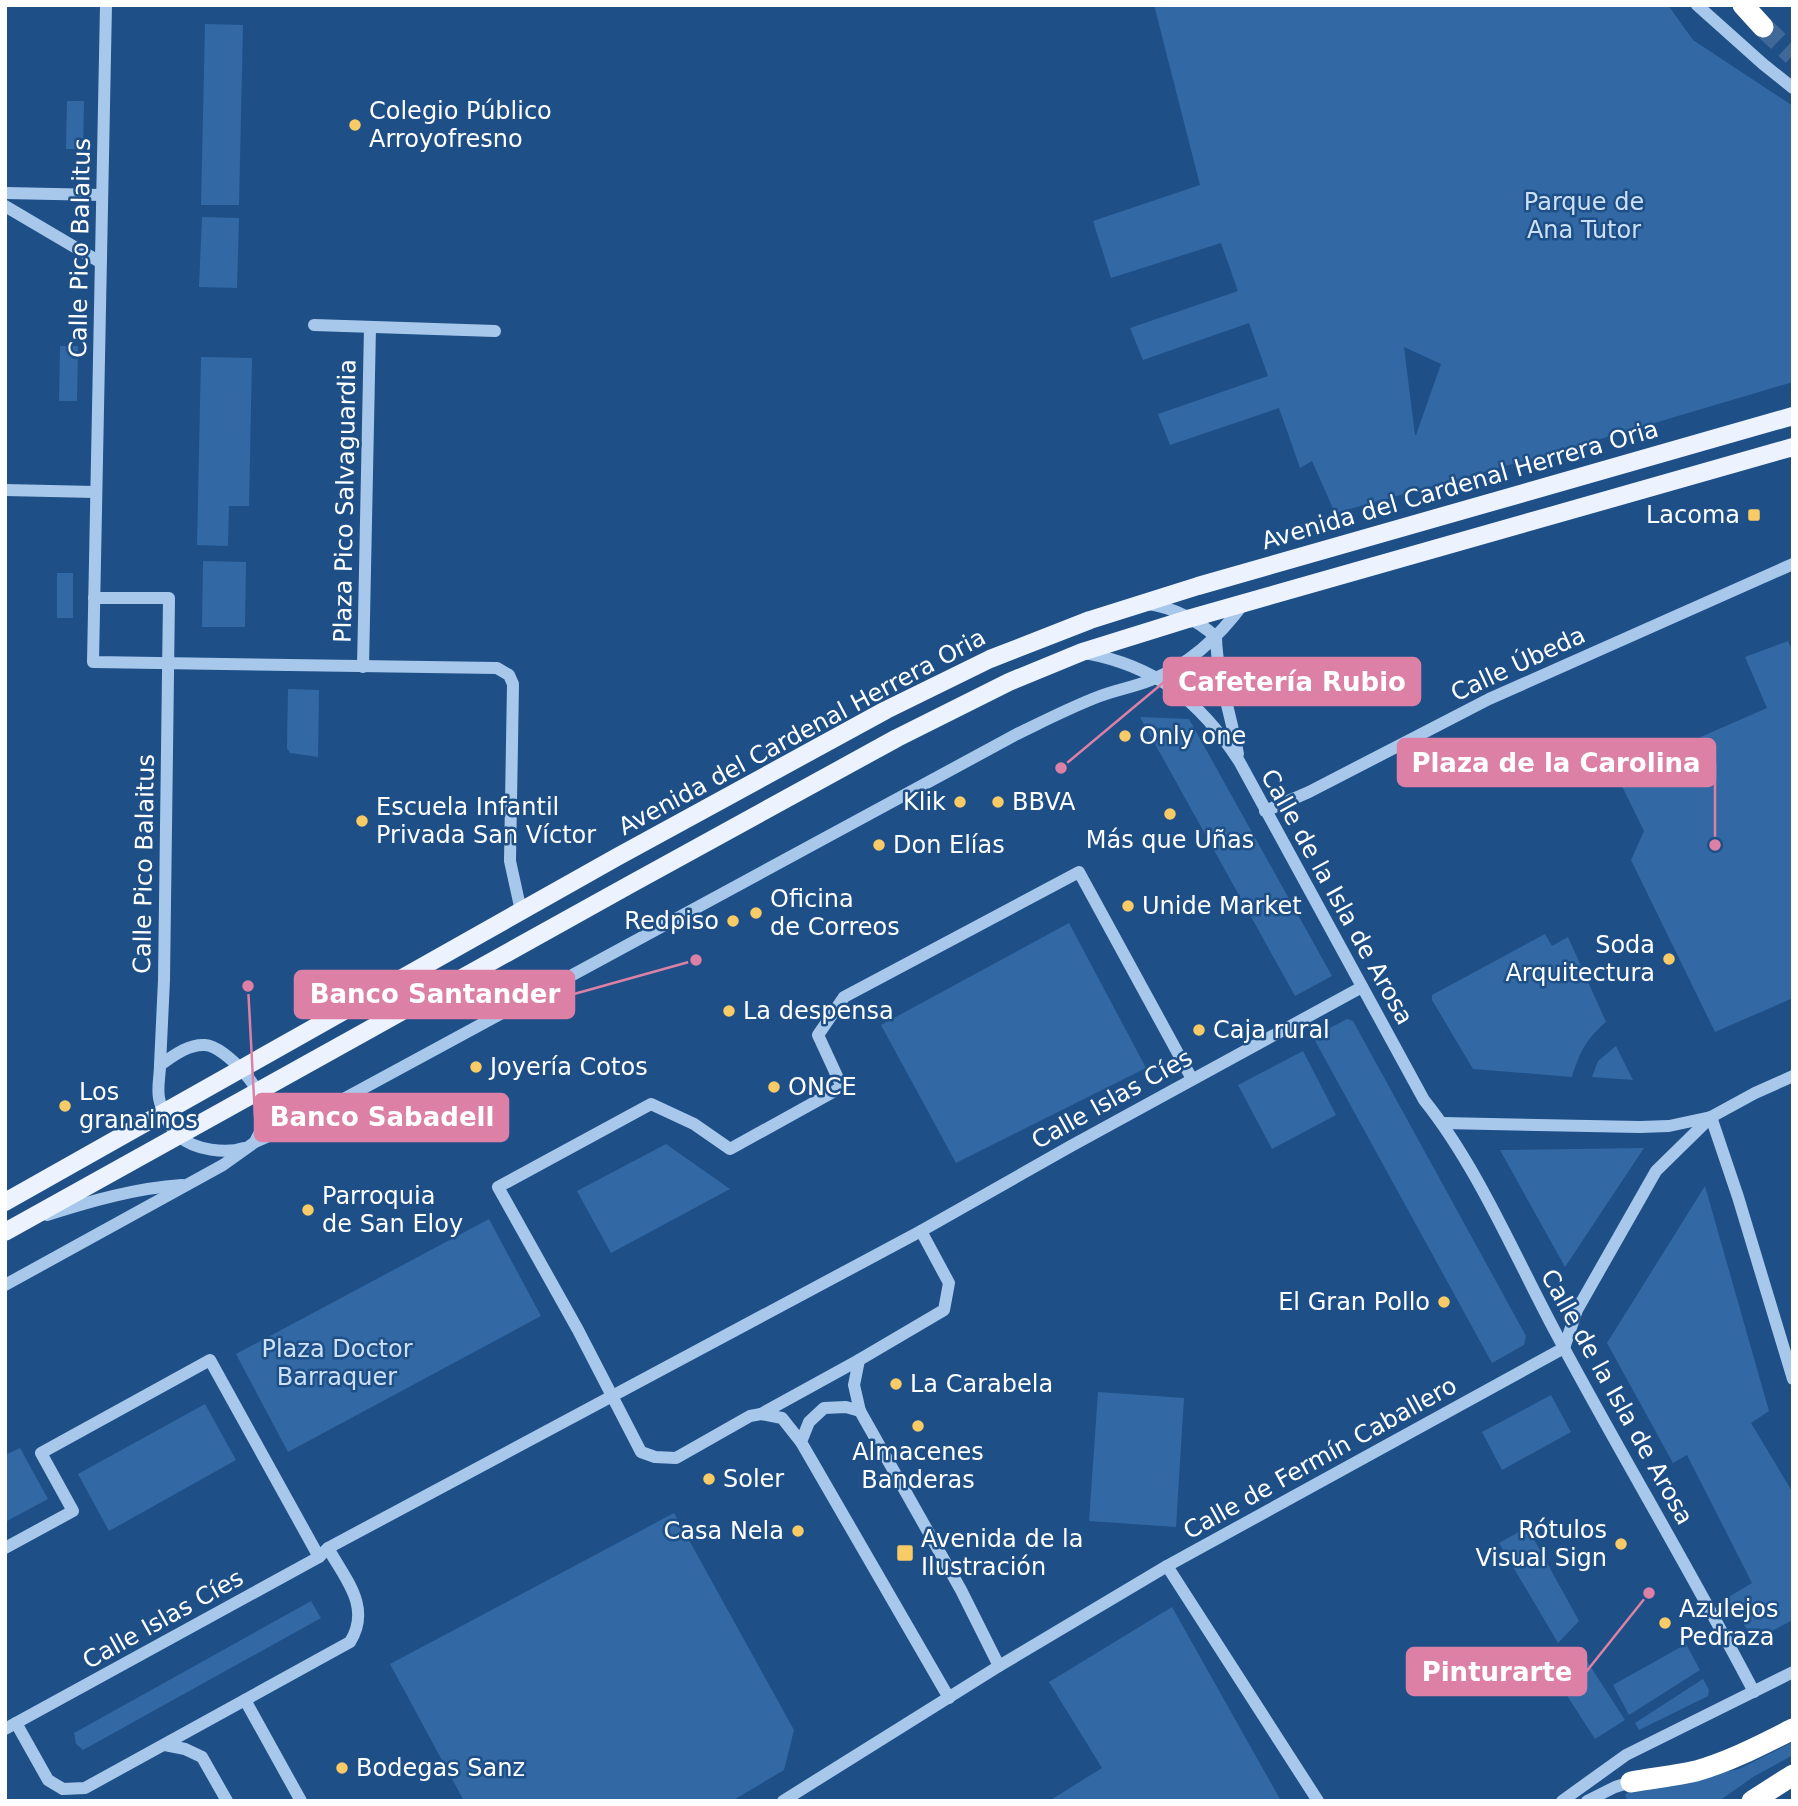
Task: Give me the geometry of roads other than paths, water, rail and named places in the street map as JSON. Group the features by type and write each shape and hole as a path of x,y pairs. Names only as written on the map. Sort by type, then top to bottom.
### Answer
{"highway":[{"path":"1743,5 1763,27"},
{"path":"1631,1782 1693,1772 1716,1765 1793,1729"},
{"path":"1752,1801 1793,1775"}],"main road":[{"name":"Avenida del Cardenal Herrera Oria","path":"5,1202 791,762 958,674 1042,637 1399,527 1793,416"},
{"name":"Avenida del Cardenal Herrera Oria","path":"13,1228 425,997 897,738 1009,682 1082,652 1188,619 1793,447"}],"street":[{"name":"Calle Pico Balaitus","path":"106,5 93,662 363,667"},
{"path":"1698,5 1793,88"},
{"path":"5,193 102,195"},
{"path":"5,206 100,262"},
{"name":"Plaza Pico Salvaguardia","path":"314,325 495,331"},
{"name":"Plaza Pico Salvaguardia","path":"370,327 363,667 497,668 509,675 513,684 510,861 521,911"},
{"path":"5,490 95,492"},
{"name":"Calle Úbeda","path":"1265,811 1309,792 1489,699 1793,564"},
{"name":"Calle Pico Balaitus","path":"94,598 169,598 164,980 160,1065"},
{"name":"Avenida del Cardenal Herrera Oria","path":"179,1137 203,1148 236,1150 301,1122 1017,734 1101,696 1157,677 1190,660 1216,637 1244,603"},
{"path":"1142,604 1172,609 1205,627 1216,637"},
{"name":"Calle de la Isla de Arosa","path":"1216,637 1218,669 1225,703 1233,723 1239,761"},
{"path":"1082,652 1111,658 1157,677"},
{"name":"Calle de la Isla de Arosa","path":"1157,677 1177,691 1213,725 1239,761 1424,1101 1443,1123 1754,1692"},
{"path":"1128,688 1152,687 1177,691"},
{"path":"921,1231 949,1283 944,1310 859,1360 676,1458 655,1457 641,1452 578,1330 498,1186 651,1104 694,1124 730,1149 842,1087 818,1035 844,997 1079,872 1192,1079"},
{"name":"Calle Islas Cíes","path":"323,1552 359,1605 357,1630 350,1642 165,1745 85,1788 63,1789 48,1780 8,1727 323,1552 921,1231 1362,986"},
{"path":"179,1137 163,1112 159,1098 160,1065 190,1048 206,1045 224,1052 259,1092 266,1116 251,1145"},
{"path":"1564,1348 1577,1310 1656,1171 1711,1117 1793,1076"},
{"path":"1443,1123 1640,1127 1669,1126 1711,1117"},
{"path":"1711,1117 1738,1196 1793,1379"},
{"name":"Avenida del Cardenal Herrera Oria","path":"5,1285 223,1165 251,1145"},
{"name":"Avenida del Cardenal Herrera Oria","path":"13,1228 95,1200 161,1186 186,1185"},
{"name":"Calle de Fermín Caballero","path":"783,1801 999,1666 1167,1566 1564,1348"},
{"path":"5,1548 74,1511 41,1453 210,1360 323,1552"},
{"path":"859,1360 854,1385 860,1411 961,1590 999,1666"},
{"path":"801,1442 809,1422 824,1408 846,1407 860,1411"},
{"path":"761,1414 782,1418 801,1442 949,1698"},
{"path":"1167,1566 1318,1801"},
{"path":"1562,1801 1626,1755 1793,1672"},
{"path":"245,1700 300,1801"},
{"path":"165,1745 186,1749 202,1757 227,1801"},
{"path":"1587,1801 1631,1782"}],"tunnel":[{"path":"1763,27 1793,55"}],"place":[{"name":"Colegio Público Arroyofresno","path":"355,125"},
{"name":"Lacoma","path":"1754,515"},
{"name":"Only one","path":"1125,736"},
{"name":"Cafetería Rubio","path":"1061,768"},
{"name":"Klik","path":"960,802"},
{"name":"BBVA","path":"998,802"},
{"name":"Más que Uñas","path":"1170,814"},
{"name":"Escuela Infantil Privada San Víctor","path":"362,821"},
{"name":"Don Elías","path":"879,845"},
{"name":"Plaza de la Carolina","path":"1715,845"},
{"name":"Unide Market","path":"1128,906"},
{"name":"Oficina de Correos","path":"756,913"},
{"name":"Redpiso","path":"733,921"},
{"name":"Soda Arquitectura","path":"1669,959"},
{"name":"Banco Santander","path":"696,960"},
{"name":"Banco Sabadell","path":"248,986"},
{"name":"La despensa","path":"729,1011"},
{"name":"Caja rural","path":"1199,1030"},
{"name":"Joyería Cotos","path":"476,1067"},
{"name":"ONCE","path":"774,1087"},
{"name":"Los granainos","path":"65,1106"},
{"name":"Parroquia de San Eloy","path":"308,1210"},
{"name":"El Gran Pollo","path":"1444,1302"},
{"name":"La Carabela","path":"896,1384"},
{"name":"Almacenes Banderas","path":"918,1426"},
{"name":"Soler","path":"709,1479"},
{"name":"Casa Nela","path":"798,1531"},
{"name":"Rótulos Visual Sign","path":"1621,1544"},
{"name":"Avenida de la Ilustración","path":"905,1553"},
{"name":"Pinturarte","path":"1649,1593"},
{"name":"Azulejos Pedraza","path":"1665,1623"},
{"name":"Bodegas Sanz","path":"342,1768"}],"park label":[{"name":"Parque de Ana Tutor","path":"1584,216"},
{"name":"Plaza Doctor Barraquer","path":"337,1363"}]}
